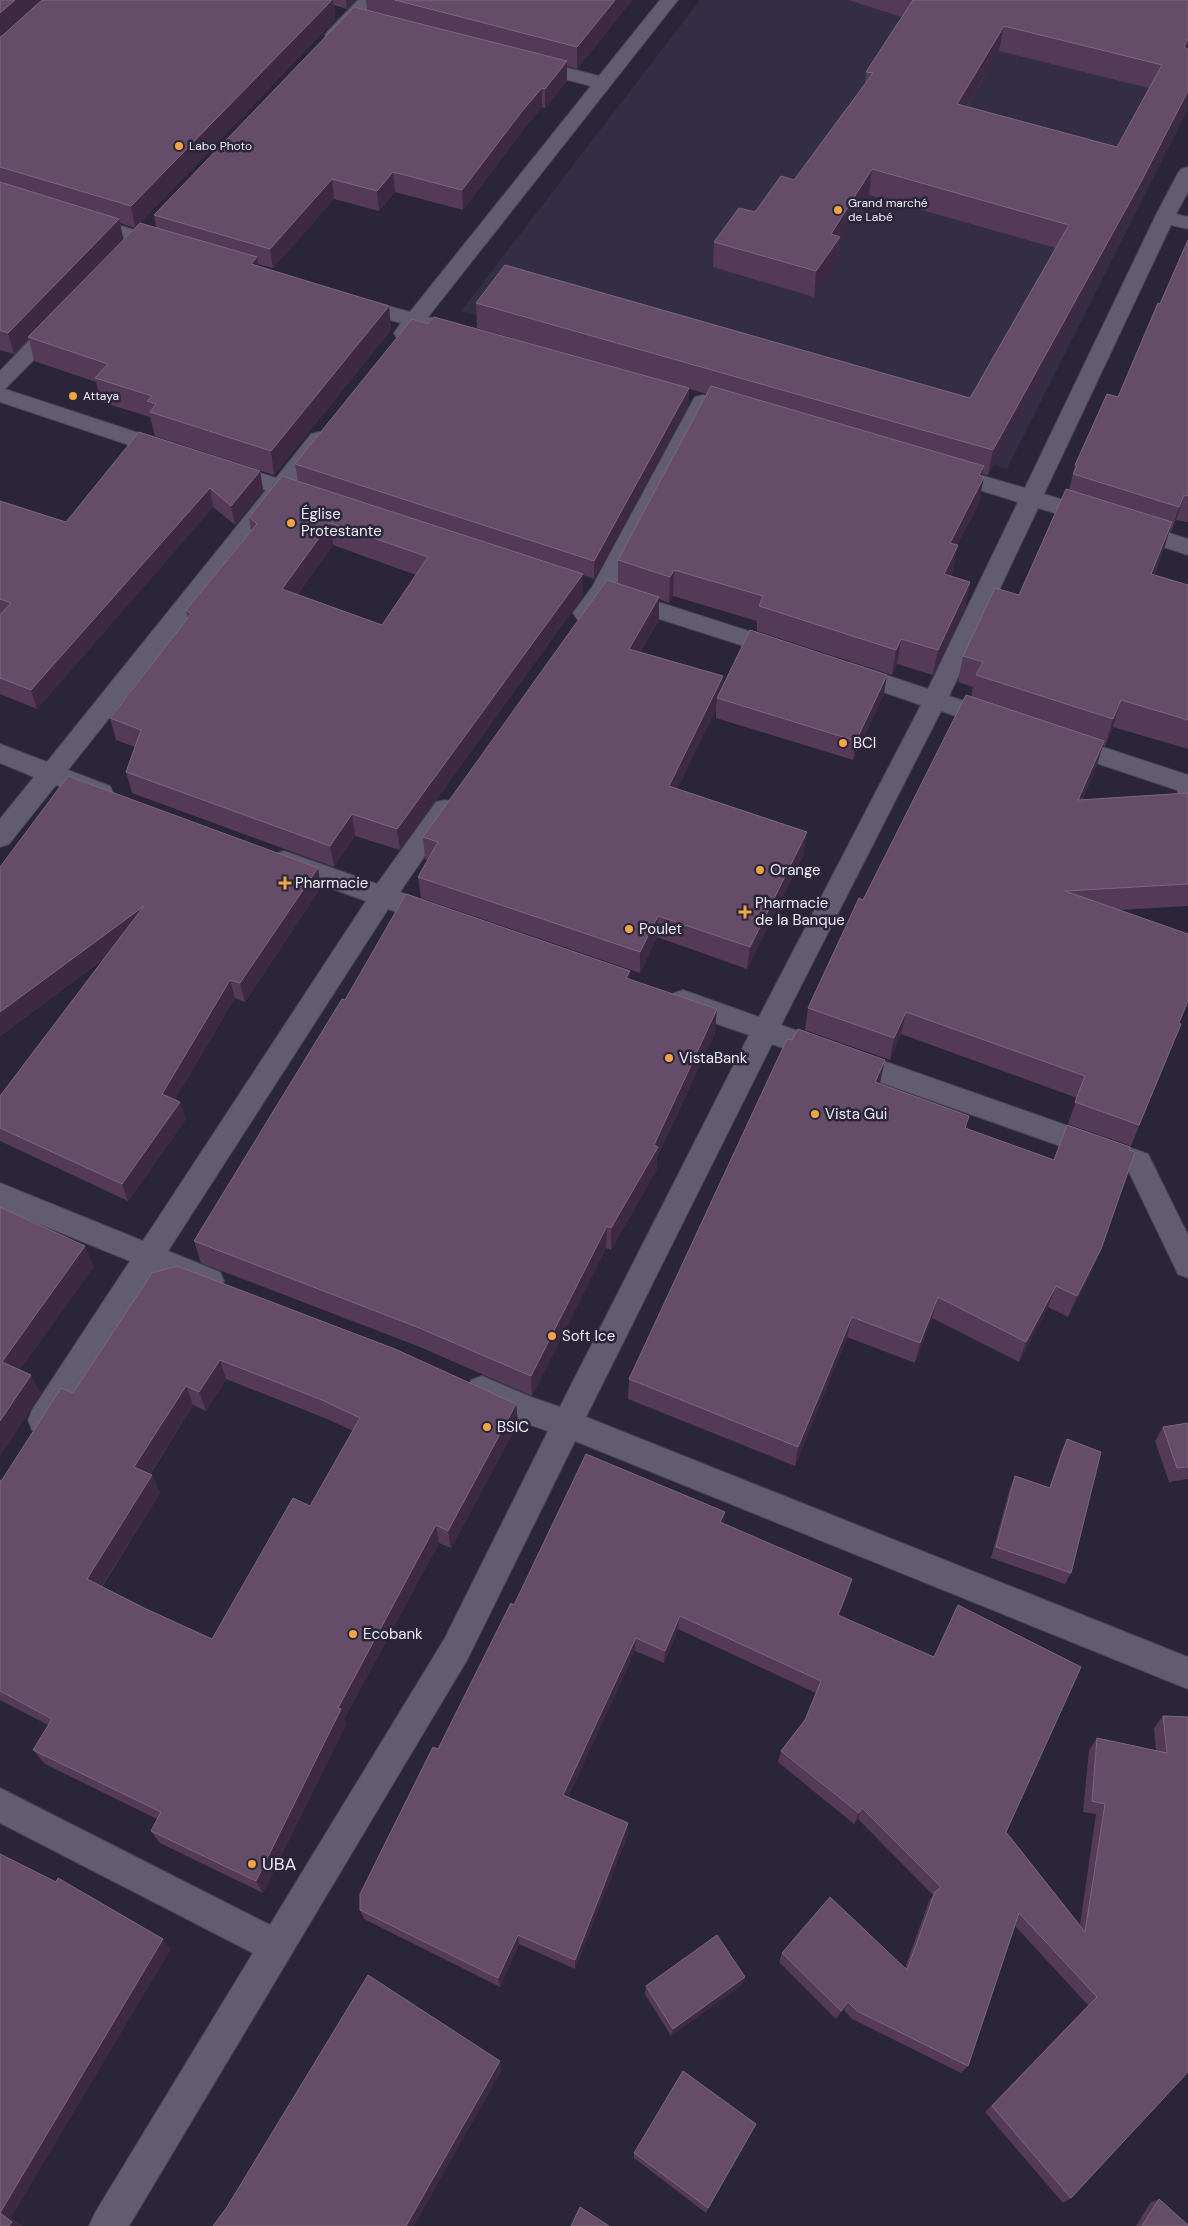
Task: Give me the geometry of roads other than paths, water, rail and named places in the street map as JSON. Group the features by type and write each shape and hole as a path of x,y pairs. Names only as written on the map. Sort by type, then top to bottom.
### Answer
{"street":[{"path":"324,46 342,15 368,0"},
{"path":"390,350 669,0"},
{"path":"342,15 371,22"},
{"path":"516,60 603,83"},
{"path":"108,2226 456,1649 765,1029 935,700 1030,496 1188,173"},
{"path":"65,214 187,253"},
{"path":"1165,217 1188,223"},
{"path":"338,298 482,339"},
{"path":"0,384 73,308"},
{"path":"0,395 328,502"},
{"path":"572,631 591,588 703,402"},
{"path":"0,837 330,426"},
{"path":"928,467 1030,496 1188,547"},
{"path":"591,588 805,658"},
{"path":"833,667 1186,784 1188,788"},
{"path":"0,753 124,802"},
{"path":"32,1438 382,897 457,792"},
{"path":"263,853 457,923"},
{"path":"662,994 1138,1162 1188,1265"},
{"path":"0,1195 148,1257 232,1289"},
{"path":"453,1378 524,1409 568,1424 1188,1673"},
{"path":"0,1805 277,1947"}],"place":[{"name":"Labo Photo","path":"179,146"},
{"name":"Grand marché de Labé","path":"838,210"},
{"name":"Attaya","path":"73,396"},
{"name":"Église Protestante","path":"291,523"},
{"name":"BCI","path":"843,743"},
{"name":"Orange","path":"760,870"},
{"name":"Pharmacie","path":"285,883"},
{"name":"Pharmacie de la Banque","path":"745,912"},
{"name":"Poulet","path":"629,929"},
{"name":"VistaBank","path":"669,1058"},
{"name":"Vista Gui","path":"815,1114"},
{"name":"Soft Ice","path":"552,1336"},
{"name":"BSIC","path":"487,1427"},
{"name":"Ecobank","path":"353,1634"},
{"name":"UBA","path":"252,1864"}]}
